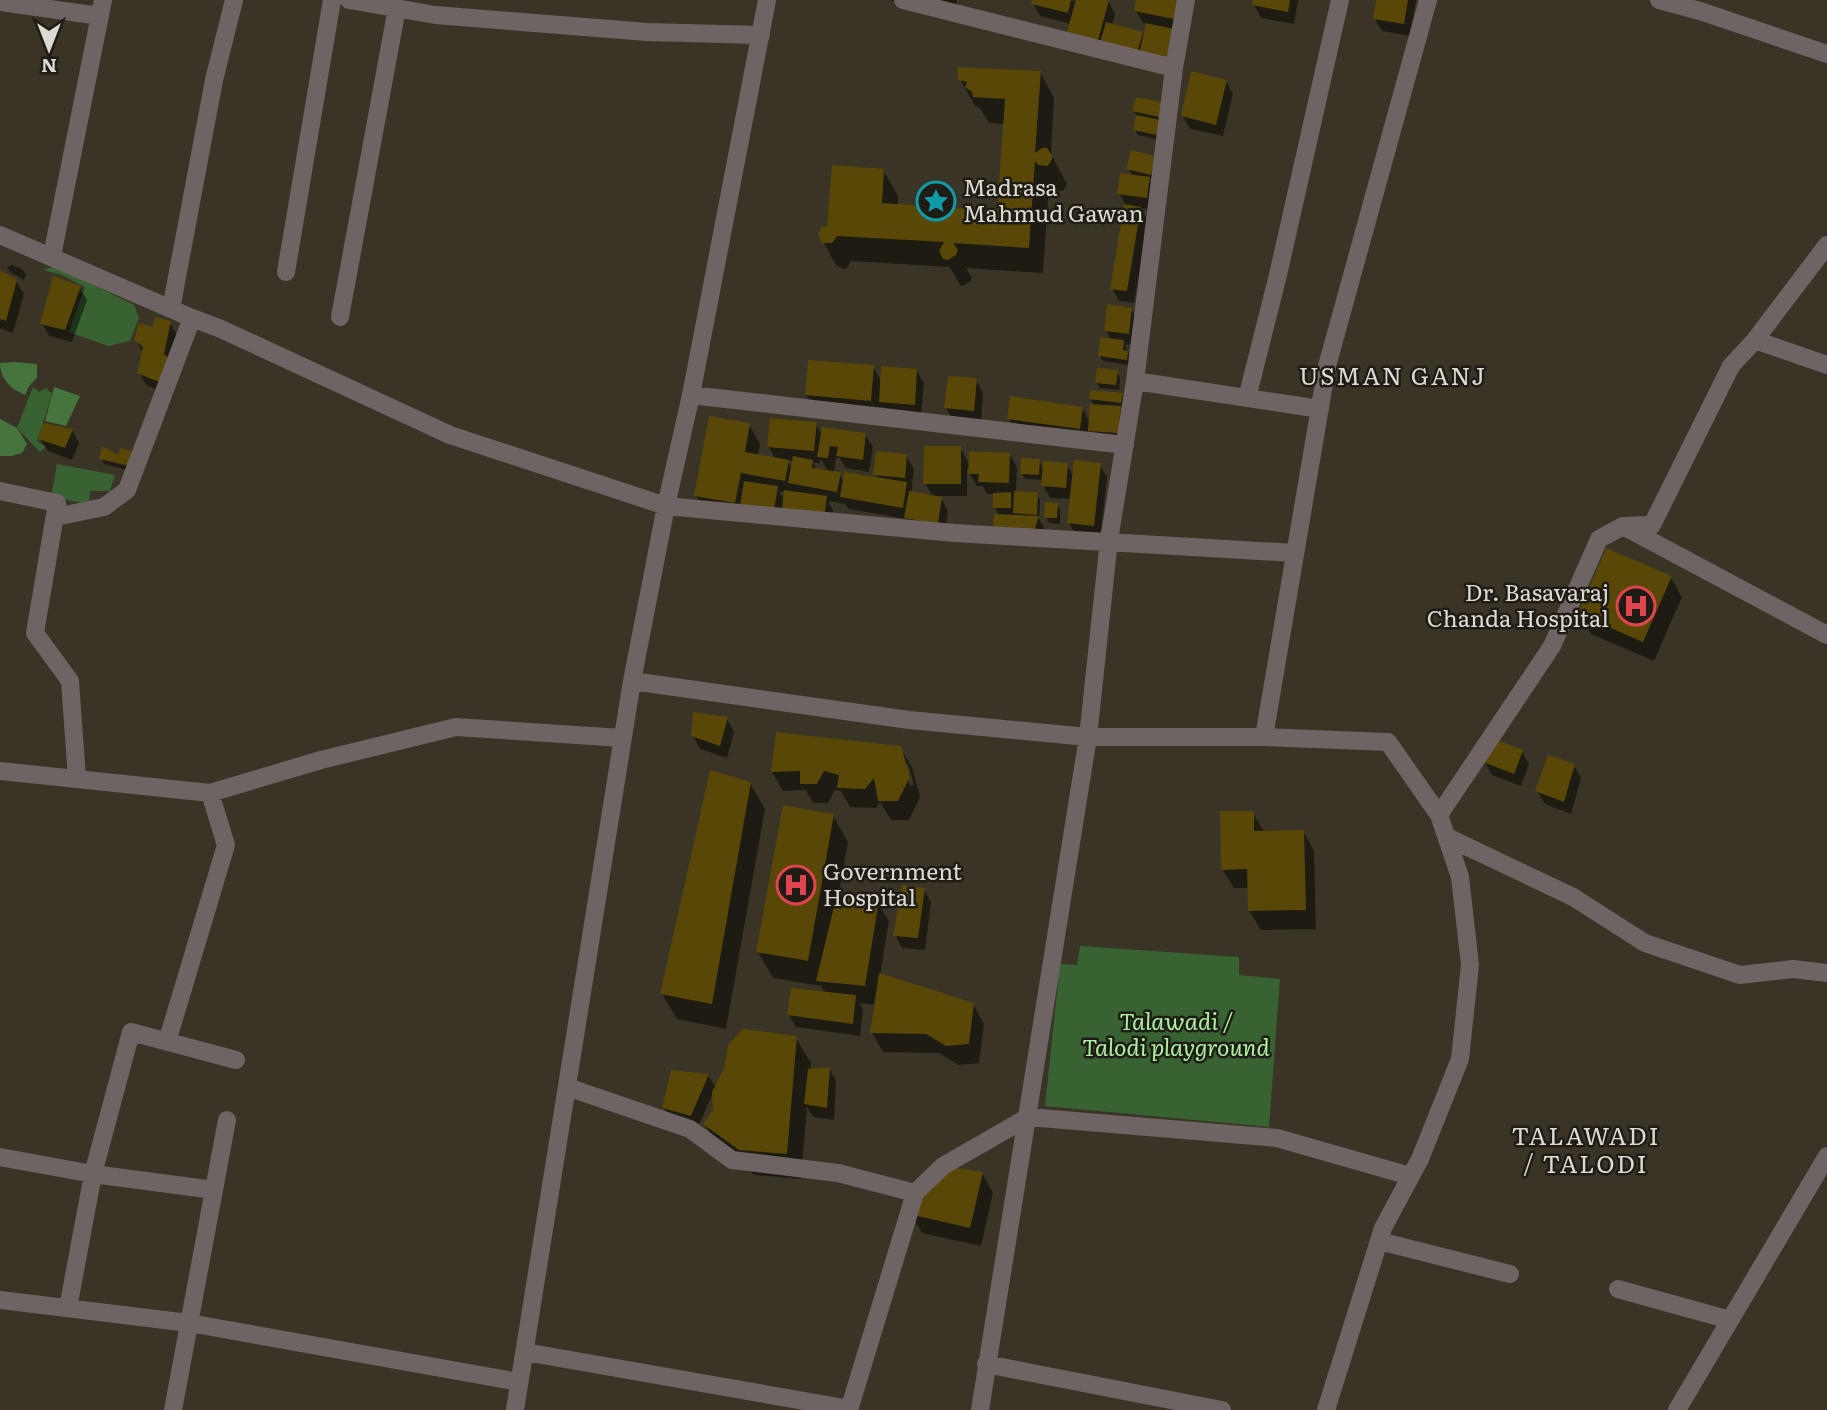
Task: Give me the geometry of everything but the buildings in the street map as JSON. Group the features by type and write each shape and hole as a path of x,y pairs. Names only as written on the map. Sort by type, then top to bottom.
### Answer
{"street":[{"path":"171,309 214,80 234,0"},
{"path":"286,272 332,0"},
{"path":"349,0 647,32 761,35"},
{"path":"515,1410 632,681 691,395 767,0"},
{"path":"903,0 1174,68"},
{"path":"980,1410 1088,737 1109,540 1135,381 1174,68 1186,0"},
{"path":"1247,398 1278,275 1340,0"},
{"path":"1264,737 1327,366 1428,0"},
{"path":"1659,0 1701,6 1827,54"},
{"path":"0,2 101,8 52,256"},
{"path":"340,317 409,6"},
{"path":"0,235 233,334 450,435 666,506 954,533 1109,540 1295,554"},
{"path":"1440,815 1552,646 1599,539 1623,526 1652,525 1731,366 1755,340 1827,245"},
{"path":"55,517 104,507 127,490 192,318"},
{"path":"1755,340 1827,365"},
{"path":"1135,381 1320,409"},
{"path":"691,395 1125,445"},
{"path":"0,491 57,503 35,633 70,681 77,779"},
{"path":"1623,526 1827,635"},
{"path":"632,681 909,720 1088,737 1264,737 1388,742 1440,815 1460,877 1470,965 1460,1059 1420,1159 1382,1228 1326,1410"},
{"path":"0,771 210,793 321,760 456,727 622,738"},
{"path":"167,1042 226,845 210,793"},
{"path":"1447,837 1573,897 1645,943 1740,975 1793,969 1827,973"},
{"path":"68,1308 93,1174 131,1032 236,1060"},
{"path":"567,1087 691,1129 732,1160 838,1173 915,1193"},
{"path":"524,1352 850,1409 915,1193 943,1166 1028,1117 1277,1138 1410,1176"},
{"path":"173,1410 227,1120"},
{"path":"1677,1410 1827,1156"},
{"path":"0,1157 93,1174 214,1190"},
{"path":"1379,1241 1510,1274"},
{"path":"1618,1289 1730,1320"},
{"path":"0,1300 189,1323 519,1382"},
{"path":"986,1364 1222,1410"}],"green space":[{"path":"55,266 134,305 139,318 130,341 108,346 69,332 85,287 62,275 43,270"},
{"path":"0,363 37,364 37,378 25,395 15,390 2,374"},
{"path":"33,387 39,392 46,388 52,394 37,441 46,447 40,452 17,428"},
{"path":"54,387 80,396 66,426 45,421"},
{"path":"0,419 17,428 27,444 22,453 0,456"},
{"path":"57,464 115,475 110,491 90,491 89,504 51,497"},
{"name":"Talawadi / Talodi playground","path":"1080,946 1239,957 1239,975 1280,979 1269,1127 1045,1106 1060,964 1077,965"}],"place":[{"name":"Madrasa Mahmud Gawan","path":"936,201"},
{"name":"Dr. Basavaraj Chanda Hospital","path":"1636,606"},
{"name":"Government Hospital","path":"796,885"}],"district":[{"name":"USMAN GANJ","path":"1393,377"},
{"name":"TALAWADI / TALODI","path":"1586,1151"}]}
